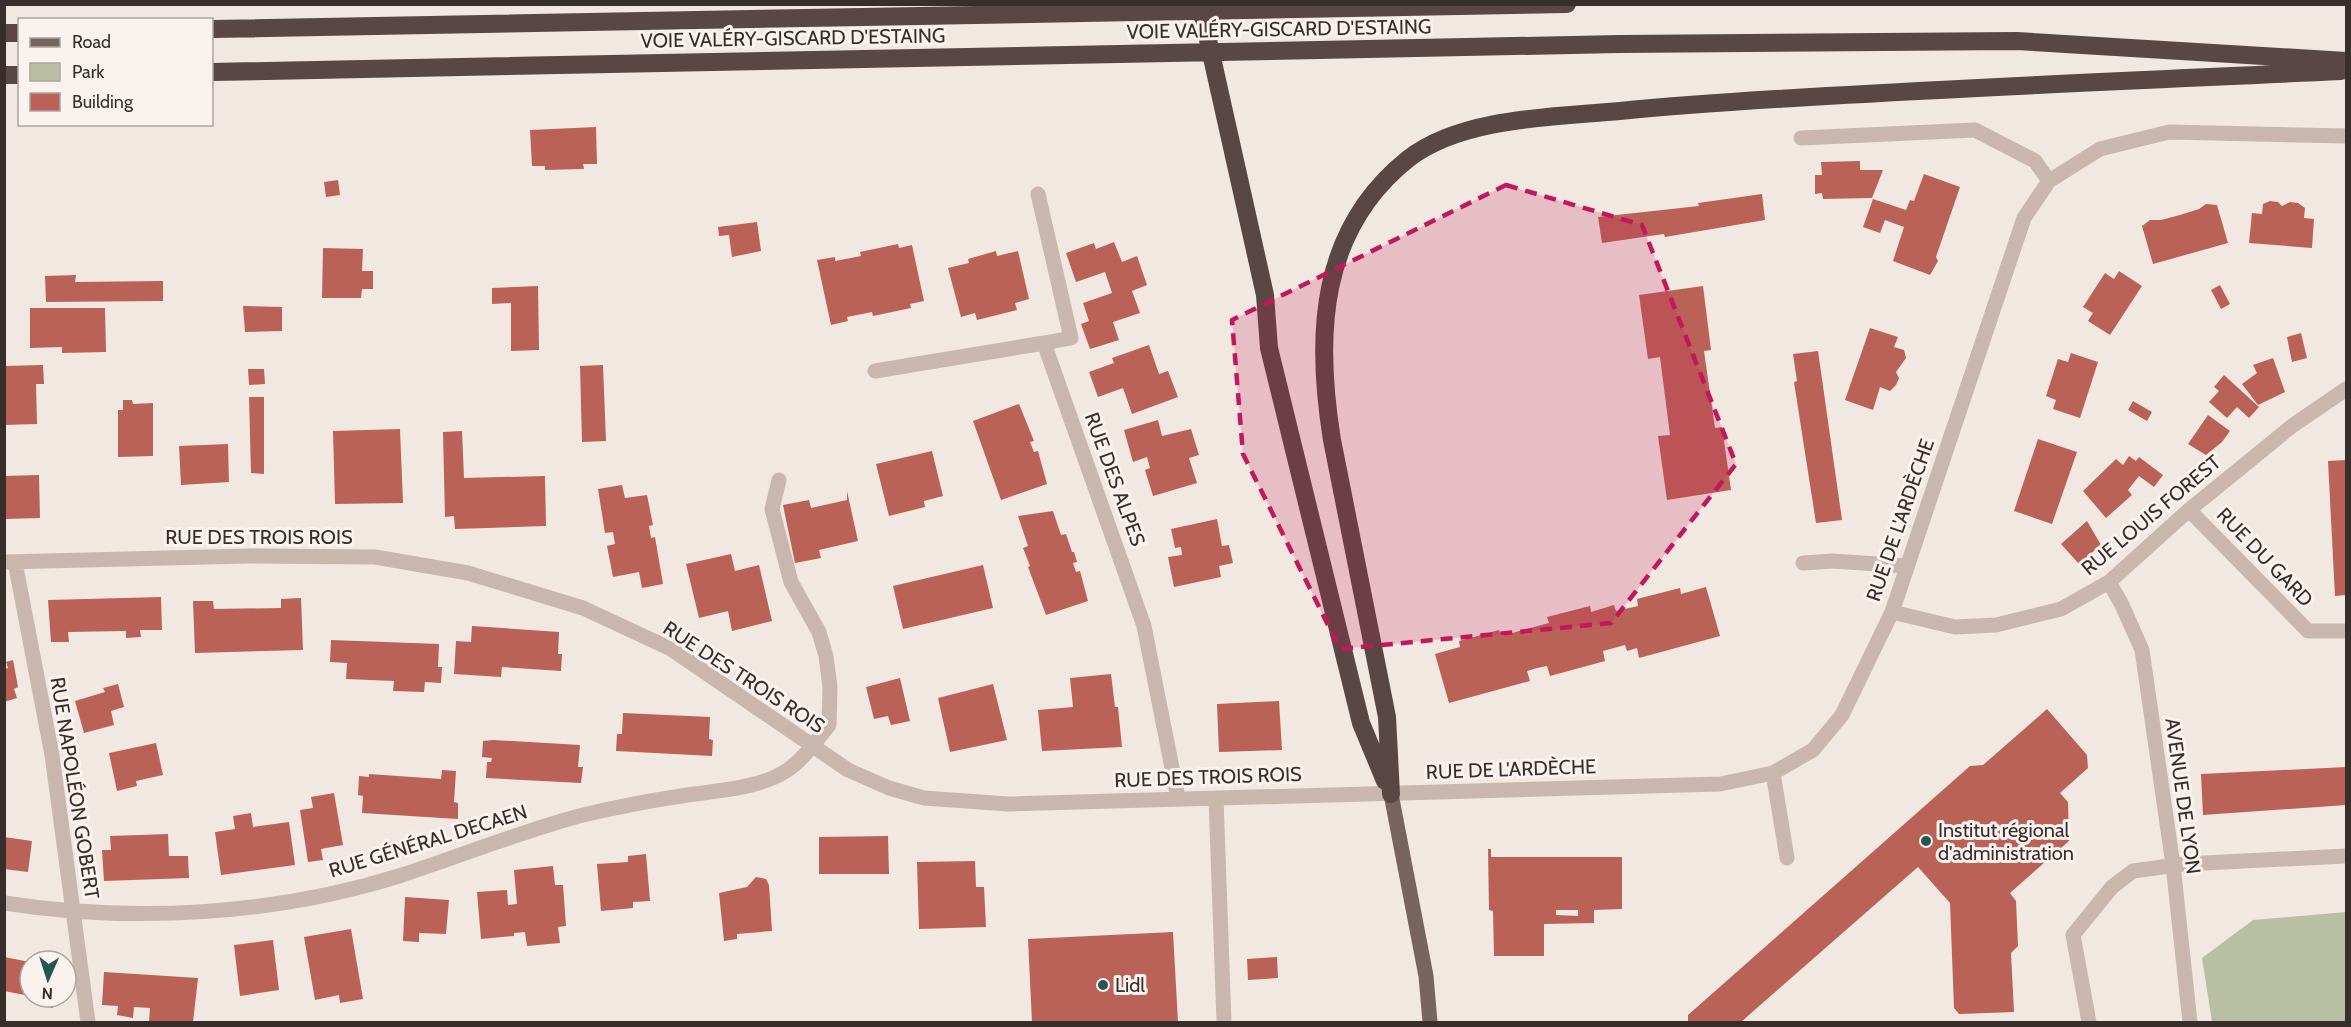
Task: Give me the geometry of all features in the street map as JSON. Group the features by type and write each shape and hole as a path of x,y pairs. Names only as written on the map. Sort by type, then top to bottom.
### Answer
{"highway":[{"path":"1200,4 1265,295 1269,348 1361,723 1391,794"},
{"name":"VOIE VALÉRY-GISCARD D'ESTAING","path":"213,29 1567,4"},
{"name":"VOIE VALÉRY-GISCARD D'ESTAING","path":"213,72 1619,44 2017,41 2346,61"},
{"path":"1391,794 1388,717 1324,394 1323,333 1330,282 1346,234 1377,187 1411,157 1448,138 1492,125 1542,118 1730,101 2346,70"}],"main road":[{"path":"1391,794 1426,976 1430,1023"}],"street":[{"path":"1802,138 1975,130 2034,161 2049,181"},
{"name":"RUE DE L'ARDÈCHE","path":"1391,794 1720,784 1773,773 1813,750 1842,715 1892,612 2024,218 2049,181 2100,149 2169,132 2346,136"},
{"path":"875,371 1071,338 1038,194"},
{"name":"RUE DES ALPES","path":"1044,342 1144,626 1178,798"},
{"name":"RUE LOUIS FOREST","path":"1892,612 1955,627 1996,625 2061,609 2109,582 2189,510 2292,426 2346,388"},
{"name":"RUE GÉNÉRAL DECAEN","path":"4,903 74,911 138,914 235,908 322,896 398,876 505,837 582,816 681,796 735,790 786,771 812,746 829,724 830,687 819,632 791,582 772,509 779,480"},
{"name":"RUE DU GARD","path":"2189,510 2308,631 2346,631"},
{"name":"RUE DES TROIS ROIS","path":"10,562 249,556 375,557 468,573 583,608 671,649 848,770 890,788 924,798 1008,804 1391,794"},
{"path":"1803,563 1833,561 1907,566"},
{"name":"RUE NAPOLÉON GOBERT","path":"10,562 52,755 88,1023"},
{"name":"AVENUE DE LYON","path":"2109,582 2122,604 2142,650 2173,865 2190,1023"},
{"path":"1773,773 1787,858"},
{"path":"1216,798 1224,1023"},
{"path":"2089,1023 2073,935 2112,887 2133,871 2173,865 2346,856"}],"highlighted area":[{"path":"1506,185 1642,225 1736,464 1611,623 1340,649 1243,454 1232,320"}],"green space":[{"path":"2346,912 2346,1022 2212,1022 2202,958 2253,920"}],"building":[{"path":"596,127 597,164 583,164 584,169 545,170 545,166 532,166 530,130"},
{"path":"1860,161 1860,170 1883,170 1872,198 1823,199 1822,193 1815,194 1815,175 1822,175 1821,162"},
{"path":"1924,174 1960,187 1936,257 1938,261 1930,275 1893,261 1904,227 1885,220 1880,233 1863,227 1873,199 1906,210 1910,200 1914,201"},
{"path":"338,180 340,195 326,197 324,182"},
{"path":"1762,194 1765,220 1665,237 1664,234 1602,243 1598,217 1699,206 1698,203"},
{"path":"2270,201 2278,202 2282,206 2290,202 2298,203 2305,208 2304,218 2314,219 2312,248 2249,243 2252,213 2262,214 2263,204"},
{"path":"2206,204 2217,205 2228,243 2153,264 2142,226 2150,220 2161,220 2180,215 2199,209"},
{"path":"757,222 761,251 732,257 729,235 719,236 718,227"},
{"path":"1114,242 1122,262 1137,256 1147,285 1132,291 1140,313 1113,322 1119,340 1090,349 1081,324 1089,321 1083,303 1112,293 1105,272 1076,282 1066,253 1094,243 1096,249"},
{"path":"898,244 899,248 912,245 924,301 910,304 911,308 873,316 872,312 847,317 848,321 831,325 817,260 835,257 835,261 861,256 860,252"},
{"path":"323,248 363,249 362,271 373,271 373,289 362,289 361,298 322,298"},
{"path":"996,251 997,256 1018,251 1029,299 1015,303 1017,310 977,320 975,313 961,317 948,268 969,263 968,259"},
{"path":"2119,271 2142,286 2110,335 2088,321 2093,313 2083,307 2105,273 2114,279"},
{"path":"76,275 75,282 163,281 163,301 46,302 45,276"},
{"path":"2220,285 2230,304 2221,309 2211,290"},
{"path":"538,286 539,350 511,351 511,303 492,304 492,288"},
{"path":"1703,286 1711,350 1704,351 1715,428 1722,427 1731,490 1667,500 1658,436 1670,435 1660,357 1648,359 1639,295"},
{"path":"243,306 282,307 282,331 245,332"},
{"path":"30,308 105,308 106,352 62,353 62,347 30,348"},
{"path":"1870,328 1898,337 1894,347 1904,350 1906,358 1896,372 1899,378 1896,385 1890,391 1880,387 1873,410 1845,400"},
{"path":"2301,333 2307,358 2292,362 2287,337"},
{"path":"1149,345 1159,374 1168,371 1178,397 1132,414 1123,388 1098,397 1089,372 1114,363 1112,358"},
{"path":"1818,351 1842,520 1816,523 1794,382 1797,381 1793,354"},
{"path":"2071,353 2098,362 2080,418 2053,409 2056,400 2046,396 2058,359 2068,362"},
{"path":"2273,358 2285,392 2258,405 2242,384 2257,373 2253,365"},
{"path":"43,365 44,384 36,384 37,424 4,425 4,366"},
{"path":"603,365 606,441 582,442 580,366"},
{"path":"248,369 264,369 265,384 249,385"},
{"path":"2224,375 2259,407 2249,418 2237,407 2227,418 2209,402 2219,391 2214,387"},
{"path":"249,397 264,397 264,474 251,473"},
{"path":"123,400 132,400 133,404 153,403 153,456 118,457 118,410 123,410"},
{"path":"2133,401 2152,412 2147,421 2128,410"},
{"path":"1019,404 1034,441 1030,442 1034,452 1038,451 1047,484 1001,500 973,421"},
{"path":"2208,415 2230,431 2222,442 2206,455 2188,444"},
{"path":"1158,420 1162,436 1191,429 1199,455 1189,458 1197,483 1153,496 1145,470 1150,468 1147,457 1133,462 1124,430"},
{"path":"400,429 403,503 335,504 333,431"},
{"path":"462,431 464,478 545,476 546,526 455,529 454,516 445,517 443,432"},
{"path":"2038,439 2077,452 2052,524 2014,511"},
{"path":"228,444 229,482 181,485 179,446"},
{"path":"932,451 943,496 924,501 925,507 889,516 876,464"},
{"path":"2129,456 2136,461 2139,457 2163,475 2154,487 2139,476 2128,490 2132,495 2106,518 2083,491 2116,459 2123,465"},
{"path":"2346,460 2346,595 2335,596 2328,461"},
{"path":"39,475 40,518 5,519 5,476"},
{"path":"622,485 625,498 647,495 653,525 649,526 651,538 655,537 663,584 642,588 639,572 613,577 607,546 615,544 613,532 605,533 598,489"},
{"path":"847,491 858,541 819,550 821,558 795,563 783,505 809,500 811,508 847,500"},
{"path":"1053,511 1061,535 1066,534 1072,552 1074,552 1077,562 1073,563 1076,572 1080,571 1088,601 1046,615 1028,567 1030,566 1023,548 1028,546 1018,516"},
{"path":"1217,519 1222,546 1229,545 1233,563 1219,566 1221,577 1174,587 1168,557 1182,555 1181,547 1175,548 1171,529"},
{"path":"2087,521 2101,545 2079,564 2061,544"},
{"path":"731,554 735,571 759,565 772,621 732,631 728,611 699,618 686,564"},
{"path":"983,565 993,608 903,629 893,586"},
{"path":"1706,587 1720,636 1639,658 1637,648 1627,651 1625,645 1603,651 1605,661 1550,676 1547,666 1537,668 1527,671 1530,681 1449,703 1435,654 1460,647 1459,641 1499,630 1501,636 1549,623 1547,617 1590,606 1591,612 1614,605 1616,611 1638,606 1637,599 1680,588 1681,594"},
{"path":"161,597 162,630 140,630 141,637 126,638 126,631 68,632 69,642 51,642 48,600"},
{"path":"301,598 303,650 195,653 193,601 213,601 214,609 281,608 281,599"},
{"path":"472,626 559,632 558,654 562,654 561,671 502,667 501,677 454,674 456,641 471,642"},
{"path":"331,640 439,644 438,667 442,667 441,683 425,682 424,692 393,691 394,681 346,679 347,663 330,662"},
{"path":"13,660 18,687 14,689 17,698 4,702 4,669 8,668 6,662"},
{"path":"1111,674 1115,707 1118,707 1122,747 1042,751 1038,710 1073,707 1070,678"},
{"path":"900,678 910,721 891,725 888,716 874,719 866,687"},
{"path":"118,684 124,707 111,711 114,725 84,733 75,701 105,692 103,688"},
{"path":"993,684 1007,740 950,752 938,698"},
{"path":"1279,701 1282,750 1219,752 1217,704"},
{"path":"2047,709 2087,755 2088,768 2060,793 2068,802 2069,841 2010,893 2016,901 2018,946 2011,953 2014,1012 1959,1014 1954,1008 1950,903 1918,867 1741,1022 1688,1022 1688,1015 1970,766 1983,765"},
{"path":"623,713 710,717 709,739 713,740 712,756 616,751 617,734 622,734"},
{"path":"483,741 580,745 578,767 583,767 581,783 486,778 487,762 491,762 492,758 482,757"},
{"path":"156,743 163,775 136,781 137,786 117,791 109,753"},
{"path":"2346,767 2346,805 2203,815 2201,774"},
{"path":"442,770 456,771 454,802 458,803 458,819 362,813 363,796 358,795 359,776 369,777 369,774 441,779"},
{"path":"334,793 343,845 321,849 323,860 308,862 300,810 313,808 311,797"},
{"path":"251,813 253,827 289,822 295,865 221,875 215,832 235,829 233,816"},
{"path":"168,834 169,856 188,856 189,878 104,881 102,850 111,850 110,836"},
{"path":"888,836 889,874 819,874 819,837"},
{"path":"4,837 32,841 28,872 4,869"},
{"path":"1488,849 1491,849 1491,857 1622,857 1622,909 1594,910 1594,923 1544,924 1544,956 1494,956 1493,911 1489,910","holes":["1556,910 1578,910 1578,916 1556,915"]},
{"path":"646,854 650,901 633,902 633,908 601,911 597,864 628,862 628,856"},
{"path":"975,861 976,887 984,887 986,927 919,929 917,862"},
{"path":"553,866 555,885 563,885 566,926 558,927 560,943 527,946 525,932 514,933 514,936 481,939 477,892 507,890 508,905 517,904 514,870"},
{"path":"756,877 766,879 769,885 772,931 737,934 737,939 724,941 719,893 747,887"},
{"path":"405,897 449,900 446,934 419,933 419,942 403,941"},
{"path":"351,929 363,999 340,1003 339,995 315,1000 304,937"},
{"name":"Lidl","path":"1173,932 1178,1022 1032,1022 1028,939"},
{"path":"273,940 279,990 240,996 234,945"},
{"path":"4,957 18,960 18,994 4,991"},
{"path":"1277,957 1278,978 1248,980 1247,959"},
{"path":"104,972 198,978 193,1022 149,1022 150,1008 134,1007 133,1018 117,1015 118,1006 102,1005"}],"place":[{"name":"Institut régional d'administration","path":"1926,841"},
{"name":"Lidl","path":"1103,985"}]}
